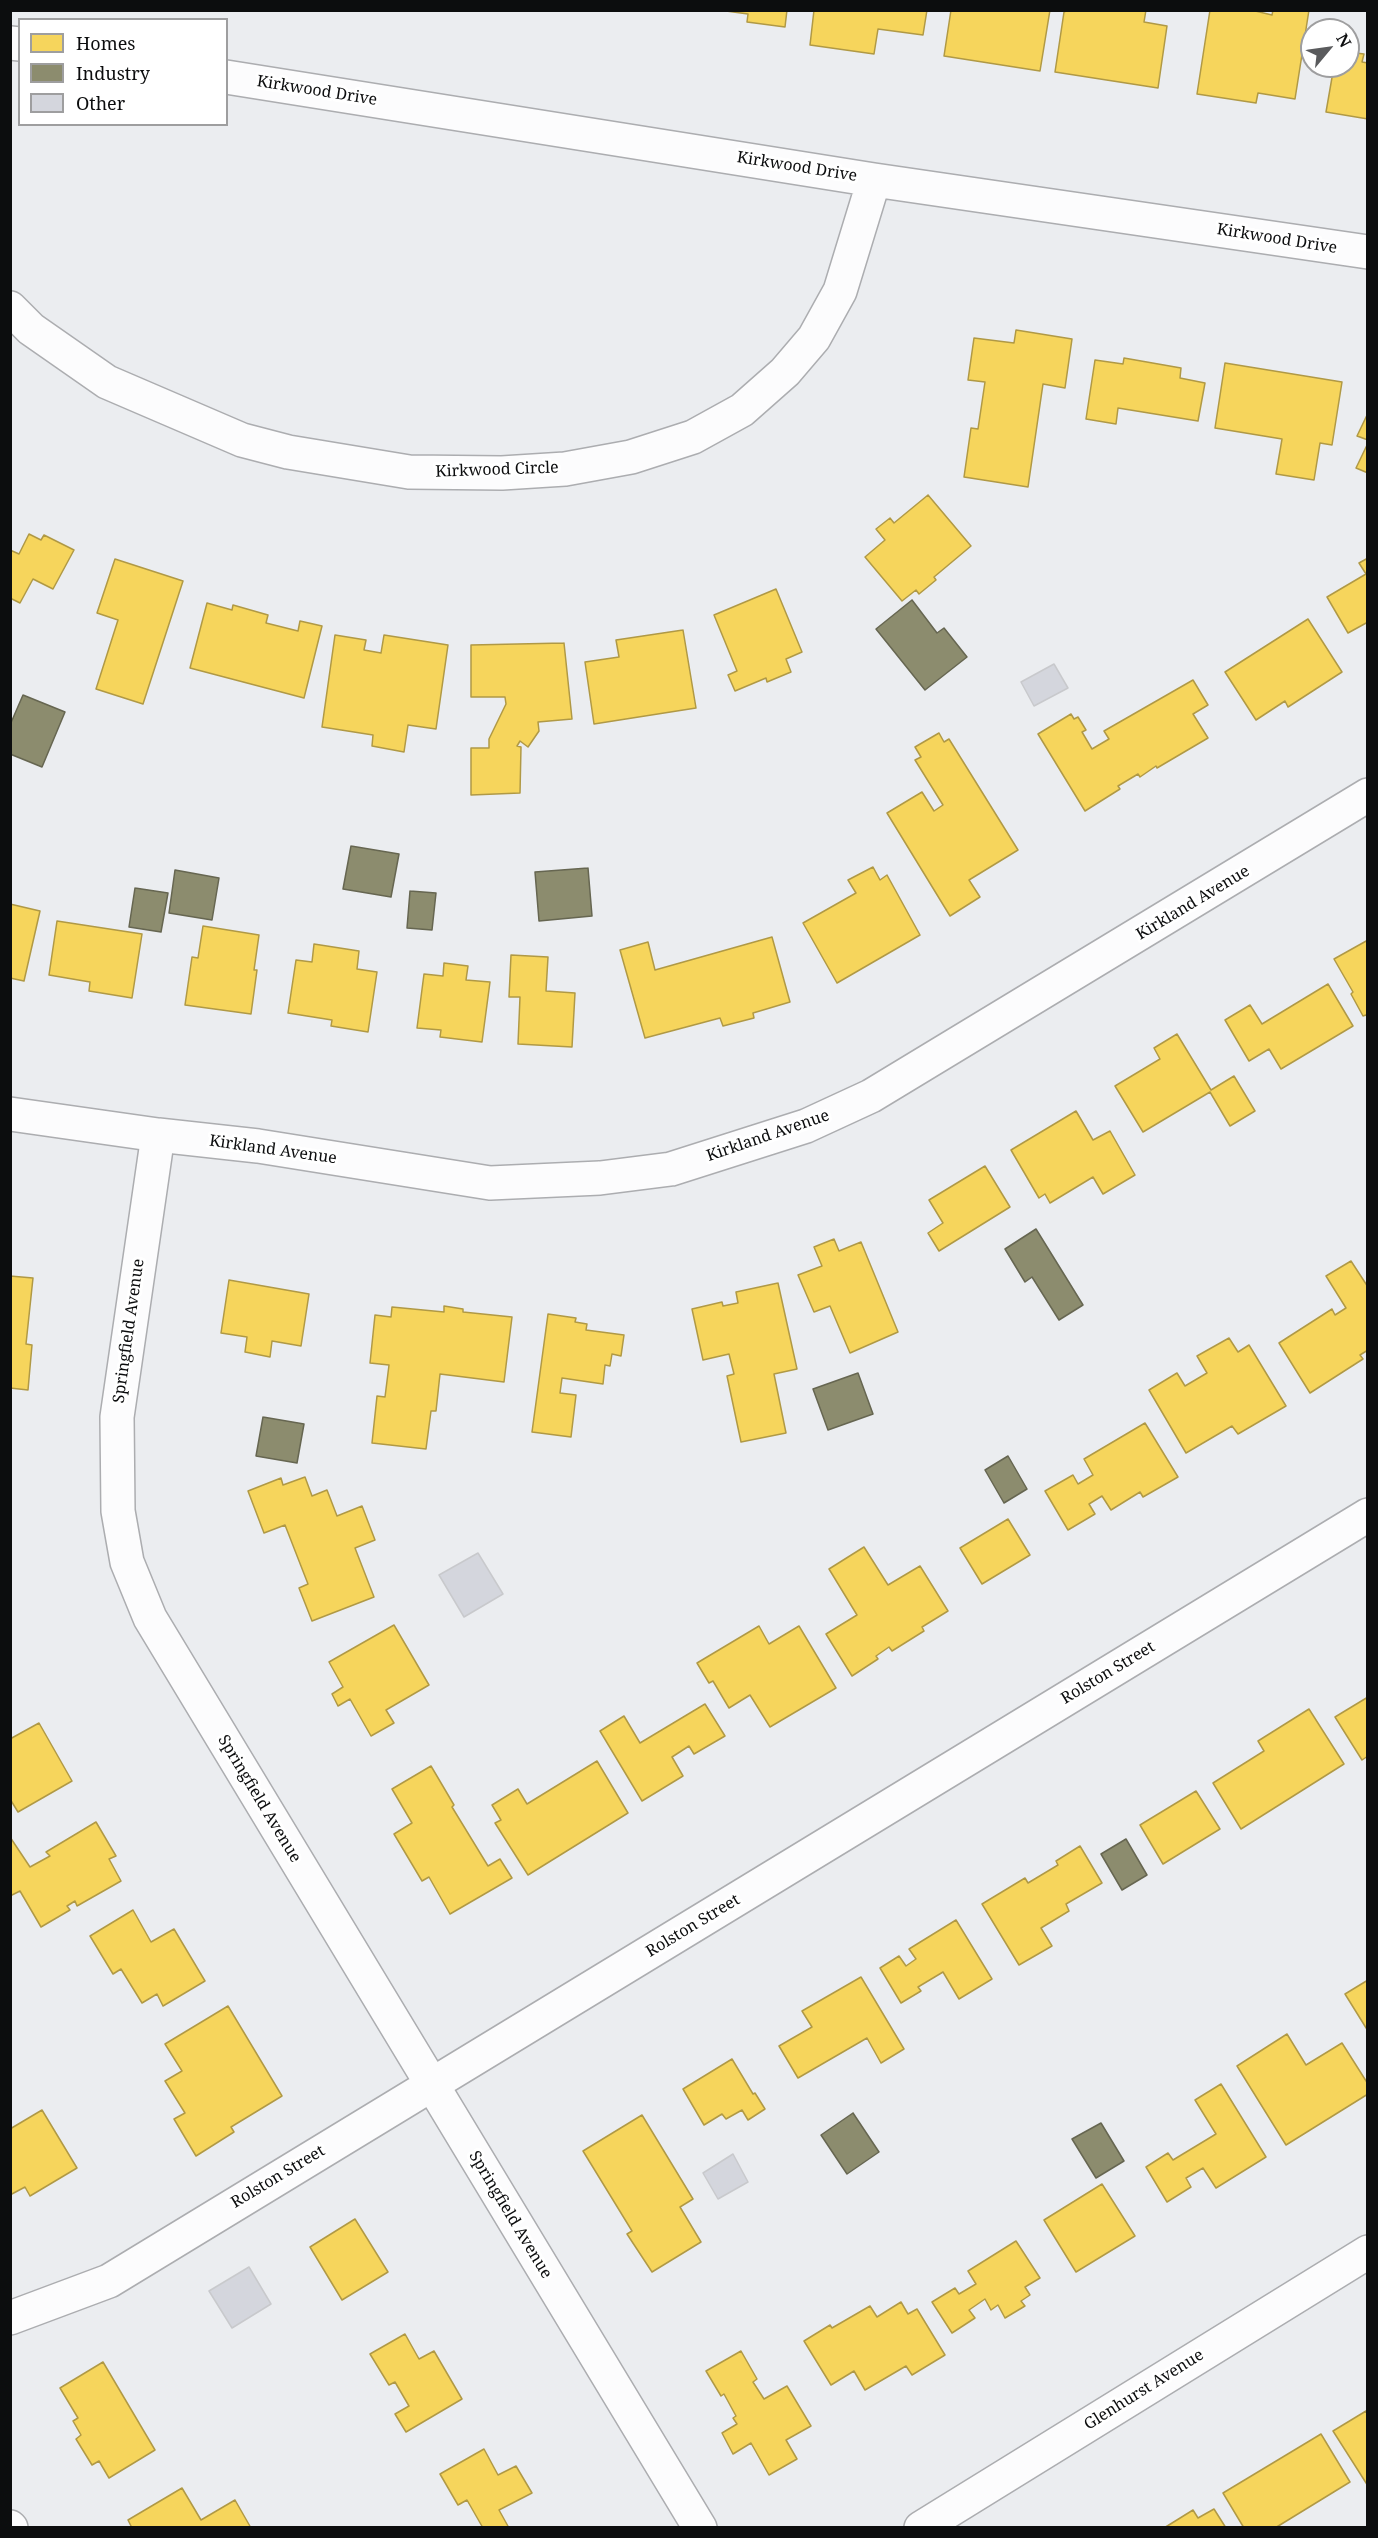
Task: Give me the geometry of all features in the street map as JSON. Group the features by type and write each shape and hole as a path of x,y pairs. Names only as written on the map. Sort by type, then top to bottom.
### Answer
{"street":[{"name":"Kirkwood Drive","path":"228,77 874,180 1368,252"},
{"name":"Kirkwood Circle","path":"10,308 31,329 107,382 242,440 288,452 409,472 501,473 565,469 631,457 693,437 742,410 785,372 814,338 840,291 874,180"},
{"name":"Kirkland Avenue","path":"159,1135 258,1146 490,1183 600,1178 671,1169 806,1126 871,1096 1368,795"},
{"path":"10,1114 159,1135"},
{"name":"Springfield Avenue","path":"159,1135 117,1417 118,1511 127,1562 150,1618 700,2528"},
{"name":"Rolston Street","path":"10,2318 109,2281 248,2194 1368,1515"},
{"name":"Glenhurst Avenue","path":"921,2528 1368,2252"}],"building: Homes":[{"path":"787,10 785,27 747,22 748,14 726,11"},
{"path":"814,10 927,10 923,35 878,29 874,54 810,45"},
{"path":"951,10 1050,10 1040,71 944,56"},
{"path":"1068,10 1146,10 1144,22 1167,26 1158,88 1055,72 1064,12"},
{"path":"1210,10 1251,10 1272,15 1273,10 1309,10 1308,18 1300,18 1300,67 1295,99 1258,93 1256,103 1197,94"},
{"path":"1360,54 1364,54 1362,62 1368,63 1368,119 1326,112 1332,78 1360,78"},
{"path":"1016,330 1072,339 1065,388 1043,384 1028,487 964,477 971,428 978,429 985,382 968,380 974,338 1014,343"},
{"path":"1124,358 1181,368 1180,378 1205,383 1198,421 1118,408 1116,424 1086,419 1095,360 1123,364"},
{"path":"1225,363 1342,382 1332,445 1320,443 1314,480 1276,474 1282,439 1215,428"},
{"path":"1368,413 1368,440 1357,436"},
{"path":"1368,443 1368,473 1356,468"},
{"path":"928,495 971,546 934,577 936,580 919,594 916,590 902,601 865,557 885,540 876,529 890,518 894,523"},
{"path":"29,534 41,540 44,535 74,550 53,589 33,579 20,603 10,598 10,550 19,554"},
{"path":"1368,558 1368,622 1348,633 1327,597 1366,574 1359,563"},
{"path":"115,559 183,581 143,704 96,689 118,620 97,613"},
{"path":"776,589 802,652 786,659 791,672 767,682 766,678 735,691 728,675 737,671 714,615"},
{"path":"207,603 232,610 233,605 268,615 266,623 298,631 300,621 322,626 304,698 190,668"},
{"path":"1308,619 1342,672 1288,707 1285,701 1256,720 1225,672"},
{"path":"683,630 696,708 594,724 585,662 619,657 616,640"},
{"path":"335,635 366,640 364,650 381,653 384,635 448,645 436,729 408,725 404,752 372,746 373,735 322,727"},
{"path":"564,643 572,719 538,722 539,731 528,747 520,741 517,746 521,747 520,793 471,795 471,748 489,748 489,739 506,704 505,697 471,697 471,645"},
{"path":"1193,680 1208,705 1193,714 1208,738 1140,777 1138,774 1118,786 1120,789 1085,811 1038,734 1071,714 1074,719 1078,717 1086,730 1082,732 1092,749 1109,739 1104,731"},
{"path":"939,733 944,742 949,739 1018,850 969,880 980,897 950,916 887,813 922,792 934,811 943,805 915,760 921,757 915,747"},
{"path":"873,867 880,880 887,875 920,935 837,983 803,923 856,893 848,880"},
{"path":"10,904 40,911 24,981 10,978"},
{"path":"57,921 142,934 132,998 89,991 90,982 49,975"},
{"path":"203,926 259,935 251,1014 185,1005 192,957 198,958"},
{"path":"772,937 790,1002 753,1013 754,1018 723,1026 720,1018 645,1038 620,950 648,942 655,970"},
{"path":"1368,940 1368,1018 1366,1015 1363,1016 1351,994 1353,992 1334,959"},
{"path":"314,944 359,951 357,969 377,972 368,1032 331,1026 332,1020 288,1013 296,960 312,962"},
{"path":"511,955 548,957 546,991 575,993 572,1047 518,1044 520,997 509,997"},
{"path":"444,963 468,966 466,980 490,982 482,1042 440,1037 441,1030 417,1028 424,974 443,976"},
{"path":"1328,984 1353,1026 1281,1069 1269,1049 1249,1061 1225,1020 1250,1005 1262,1024"},
{"path":"1177,1034 1211,1090 1234,1076 1255,1111 1230,1126 1210,1092 1143,1132 1115,1086 1160,1059 1154,1048"},
{"path":"1076,1111 1093,1140 1110,1131 1135,1175 1103,1194 1093,1177 1050,1203 1045,1194 1039,1198 1011,1150"},
{"path":"985,1166 1010,1207 939,1251 928,1233 943,1223 929,1200"},
{"path":"834,1239 839,1251 861,1242 898,1332 850,1353 830,1306 814,1312 798,1275 822,1266 814,1247"},
{"path":"1351,1261 1368,1287 1368,1350 1360,1355 1363,1359 1310,1393 1279,1343 1332,1309 1335,1315 1346,1308 1326,1276"},
{"path":"10,1276 33,1278 26,1344 32,1345 28,1390 10,1388"},
{"path":"229,1280 309,1294 301,1346 272,1341 270,1357 245,1352 247,1337 221,1333"},
{"path":"778,1283 797,1369 774,1374 786,1433 741,1442 727,1376 734,1374 729,1354 703,1360 692,1309 722,1302 723,1306 738,1303 736,1292"},
{"path":"444,1306 463,1309 463,1312 512,1317 504,1382 440,1374 436,1411 431,1411 426,1449 372,1443 377,1396 385,1397 389,1365 370,1363 375,1315 391,1317 392,1307 444,1312"},
{"path":"548,1314 576,1318 575,1322 587,1324 586,1330 624,1335 621,1356 612,1354 610,1366 605,1365 603,1384 562,1378 560,1393 576,1395 571,1437 532,1432"},
{"path":"1229,1338 1238,1352 1249,1345 1286,1406 1238,1434 1232,1426 1186,1453 1149,1390 1177,1373 1185,1386 1207,1373 1197,1356"},
{"path":"1145,1423 1178,1477 1143,1497 1140,1492 1111,1510 1102,1496 1089,1504 1095,1514 1068,1530 1045,1491 1073,1475 1078,1484 1093,1475 1084,1459"},
{"path":"305,1477 312,1496 327,1490 337,1516 362,1506 375,1540 355,1548 374,1597 312,1621 299,1588 308,1584 285,1525 264,1533 248,1491 281,1478 283,1485"},
{"path":"1008,1519 1030,1555 982,1584 960,1548"},
{"path":"864,1547 888,1585 920,1566 948,1611 922,1627 924,1631 892,1651 889,1647 876,1656 878,1659 852,1676 826,1634 857,1615 829,1569"},
{"path":"394,1625 429,1685 386,1710 394,1723 371,1736 350,1699 338,1706 332,1694 343,1687 329,1662"},
{"path":"759,1626 769,1644 799,1626 836,1688 770,1727 750,1695 729,1708 713,1681 709,1683 697,1663"},
{"path":"1368,1697 1368,1756 1362,1760 1335,1717"},
{"path":"705,1704 725,1736 694,1754 689,1746 672,1757 683,1776 642,1801 600,1731 624,1716 640,1743"},
{"path":"1309,1709 1344,1764 1241,1829 1213,1783 1264,1751 1258,1741"},
{"path":"39,1723 72,1781 18,1812 10,1799 10,1739"},
{"path":"597,1761 628,1813 528,1875 495,1823 501,1820 492,1805 518,1789 527,1804"},
{"path":"431,1766 454,1805 452,1807 488,1866 500,1859 512,1878 450,1914 429,1877 422,1881 394,1834 412,1823 392,1789"},
{"path":"1196,1791 1220,1829 1163,1864 1140,1825"},
{"path":"96,1822 116,1856 109,1859 121,1881 77,1906 75,1901 67,1906 70,1910 41,1927 20,1891 12,1895 10,1893 10,1837 30,1867 50,1856 46,1852"},
{"path":"1080,1846 1102,1883 1066,1904 1069,1911 1041,1928 1052,1946 1019,1965 982,1904 1025,1878 1028,1883 1058,1865 1056,1861"},
{"path":"133,1910 151,1942 174,1929 205,1981 163,2006 157,1994 142,2003 121,1969 113,1974 90,1936"},
{"path":"956,1920 992,1979 959,1999 943,1972 918,1987 921,1991 901,2003 880,1968 899,1956 906,1966 916,1959 909,1949"},
{"path":"861,1977 904,2049 881,2063 867,2038 798,2078 779,2046 812,2027 802,2011"},
{"path":"1368,1980 1368,2031 1345,1994"},
{"path":"228,2006 282,2096 231,2127 234,2132 196,2156 174,2119 185,2113 165,2081 182,2071 165,2044"},
{"path":"1287,2034 1306,2065 1342,2043 1368,2084 1368,2094 1286,2145 1237,2066"},
{"path":"732,2059 765,2109 748,2120 742,2110 726,2119 722,2114 704,2125 683,2089"},
{"path":"1221,2084 1266,2157 1216,2188 1203,2168 1186,2178 1191,2187 1167,2202 1146,2167 1168,2153 1173,2160 1216,2134 1195,2100"},
{"path":"42,2110 77,2168 30,2196 25,2187 10,2195 10,2129"},
{"path":"642,2115 693,2199 680,2207 701,2242 652,2272 627,2234 632,2231 583,2151"},
{"path":"1102,2184 1135,2236 1076,2272 1044,2220"},
{"path":"355,2219 388,2272 342,2300 310,2247"},
{"path":"1016,2241 1040,2278 1025,2287 1030,2295 1021,2301 1025,2306 1005,2318 998,2305 991,2310 985,2299 969,2310 975,2318 952,2333 932,2302 955,2288 959,2294 976,2284 968,2271"},
{"path":"901,2302 908,2314 917,2309 945,2355 912,2375 906,2366 865,2390 854,2371 831,2385 804,2341 830,2325 832,2328 870,2306 877,2317"},
{"path":"405,2334 419,2359 434,2351 462,2399 406,2432 395,2414 409,2406 395,2382 389,2385 370,2354"},
{"path":"741,2351 757,2379 753,2382 764,2399 787,2386 811,2426 786,2440 797,2459 769,2475 751,2443 733,2454 722,2433 737,2424 733,2418 736,2416 724,2394 721,2396 706,2371"},
{"path":"103,2362 155,2450 109,2478 99,2461 92,2465 76,2439 81,2435 73,2421 78,2418 60,2388"},
{"path":"1366,2411 1368,2414 1368,2486 1333,2431"},
{"path":"1321,2434 1350,2482 1275,2528 1244,2528 1223,2493"},
{"path":"484,2449 498,2475 516,2466 532,2493 499,2510 509,2528 483,2528 467,2500 458,2505 440,2474"},
{"path":"182,2488 201,2520 235,2500 251,2528 132,2528 128,2520"},
{"path":"1214,2509 1226,2528 1164,2528 1193,2510 1198,2518"}],"building: Industry":[{"path":"912,600 937,633 944,628 967,657 925,690 876,629"},
{"path":"23,695 65,712 42,767 10,754 10,725"},
{"path":"351,846 399,854 391,897 343,889"},
{"path":"588,868 592,916 539,921 535,872"},
{"path":"175,870 219,878 212,920 169,913"},
{"path":"135,888 168,893 161,932 129,927"},
{"path":"410,891 436,893 432,930 407,928"},
{"path":"1036,1229 1083,1305 1059,1320 1032,1277 1025,1282 1005,1249"},
{"path":"858,1373 873,1414 828,1430 813,1389"},
{"path":"263,1417 304,1424 297,1463 256,1456"},
{"path":"1008,1456 1027,1489 1004,1503 985,1470"},
{"path":"1126,1839 1147,1875 1122,1890 1101,1854"},
{"path":"853,2113 879,2152 847,2174 821,2135"},
{"path":"1101,2123 1124,2161 1096,2178 1072,2139"}],"building: Other":[{"path":"1054,664 1068,688 1034,706 1021,682"},
{"path":"478,1553 503,1594 464,1617 439,1575"},
{"path":"733,2154 748,2182 718,2199 703,2173"},
{"path":"249,2267 271,2304 232,2328 209,2291"}]}
